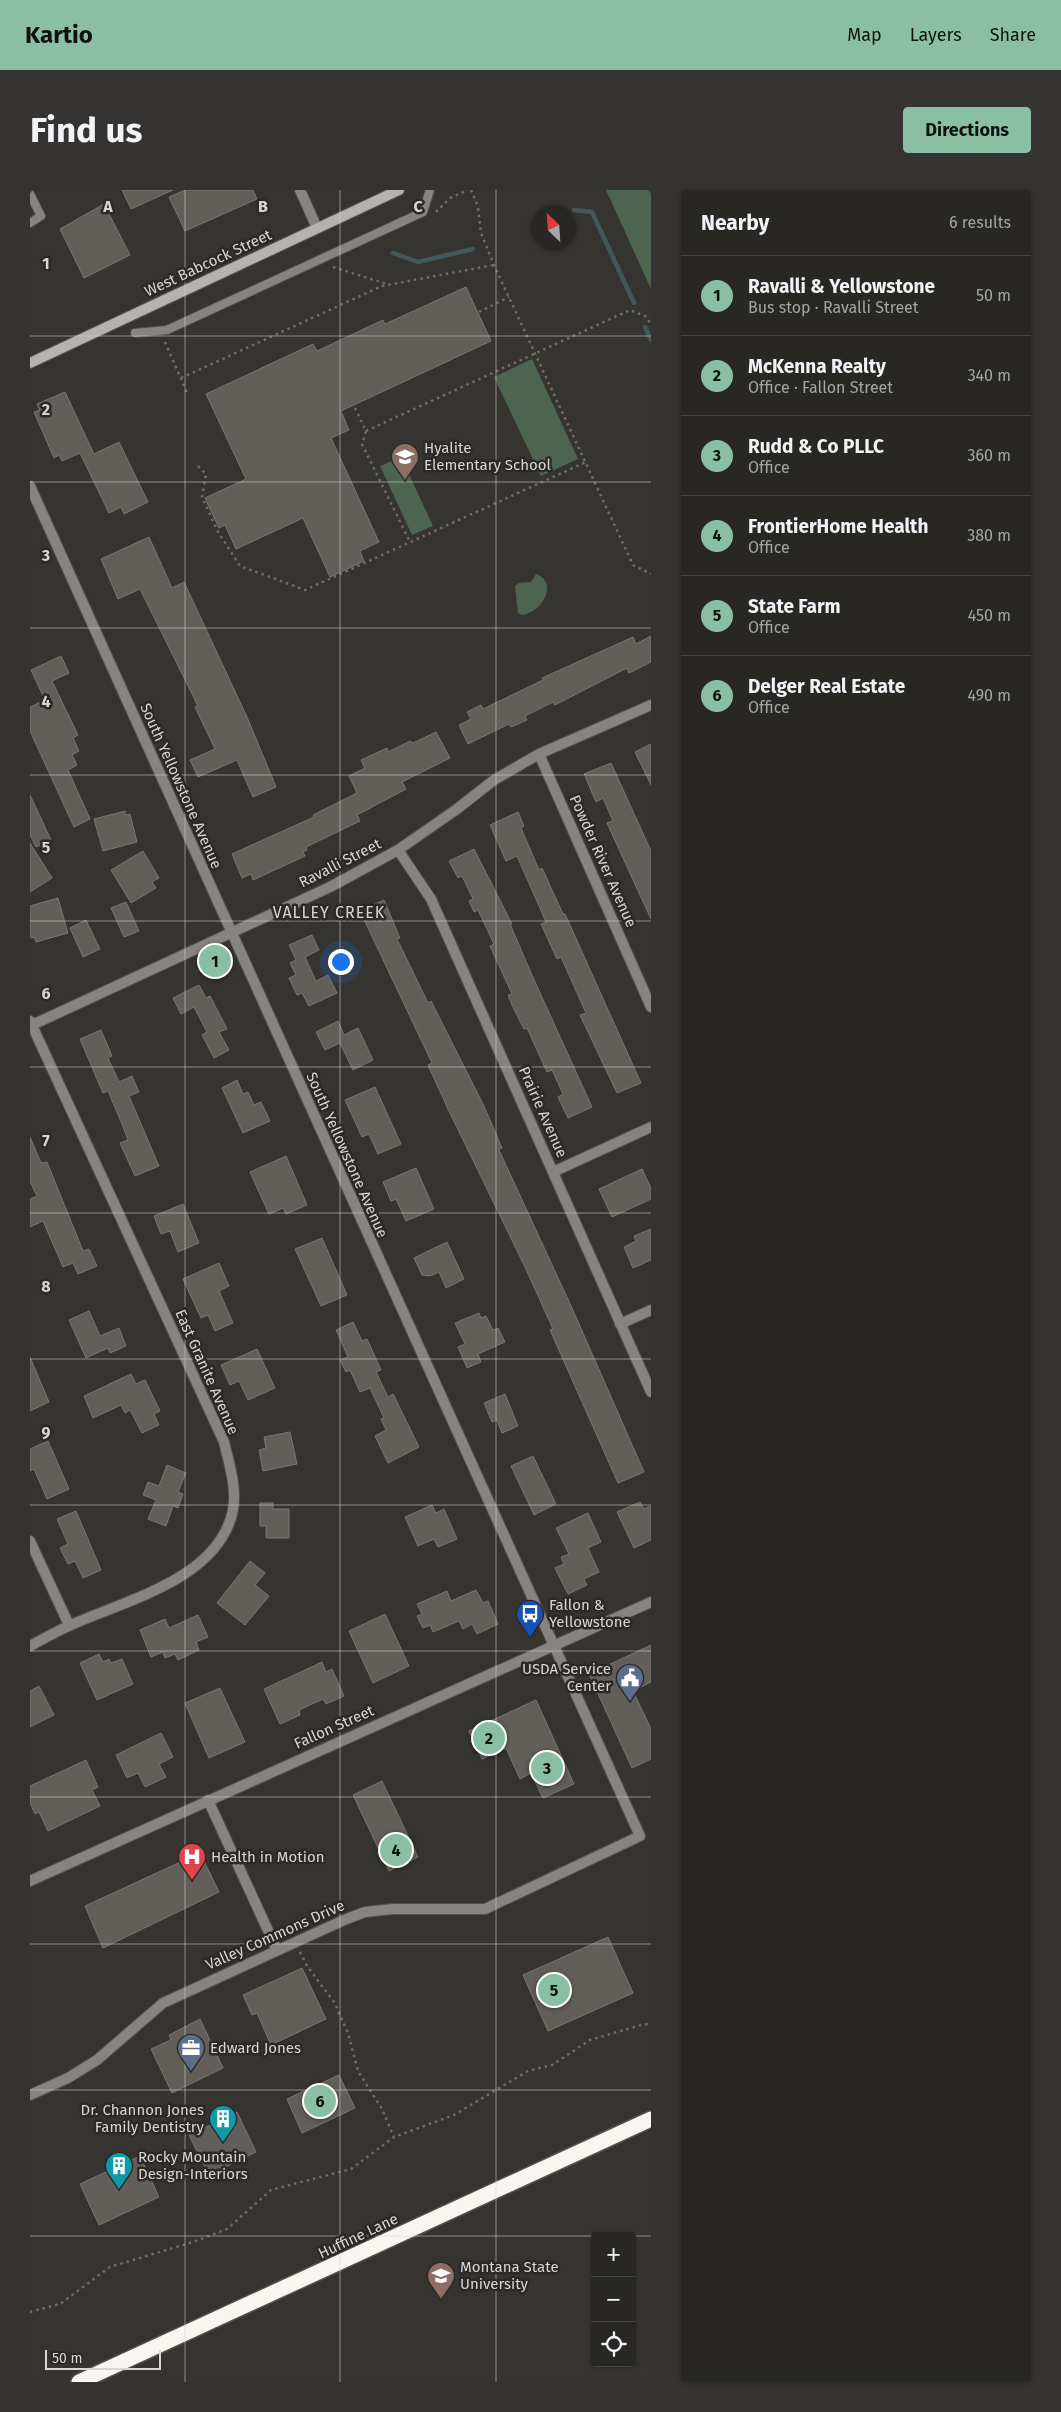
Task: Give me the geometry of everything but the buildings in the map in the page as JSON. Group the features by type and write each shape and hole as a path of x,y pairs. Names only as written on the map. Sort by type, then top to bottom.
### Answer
{"highway":[{"name":"Huffine Lane","path":"78,2382 651,2119"}],"street":[{"path":"300,190 317,228"},
{"name":"West Babcock Street","path":"30,363 399,190"},
{"name":"South Yellowstone Avenue","path":"30,486 552,1646 640,1836"},
{"name":"Ravalli Street","path":"31,1024 332,886 398,850 457,809 494,780 539,754 651,705"},
{"name":"Powder River Avenue","path":"539,754 651,1006"},
{"name":"Prairie Avenue","path":"398,850 431,899 651,1392"},
{"name":"East Granite Avenue","path":"30,1646 69,1625 160,1588 194,1569 221,1539 233,1510 232,1474 224,1442 31,1024"},
{"path":"553,1172 651,1126"},
{"path":"620,1324 651,1310"},
{"path":"30,1542 69,1625"},
{"name":"Fallon Street","path":"30,1881 651,1602"},
{"path":"208,1800 277,1950"},
{"name":"Valley Commons Drive","path":"30,2095 68,2078 97,2060 163,2003 365,1912 393,1909 447,1911 485,1909 640,1836"}],"lane":[{"path":"135,333 166,330 423,212 430,190"},
{"path":"30,194 41,216 30,223"}],"path":[{"path":"471,190 478,207 481,233 494,265 633,565 651,574"},
{"path":"181,378 388,284 494,265"},
{"path":"329,266 388,284"},
{"path":"479,312 509,297"},
{"path":"366,432 630,310 647,317 651,326"},
{"path":"164,341 188,392"},
{"path":"354,408 366,432 362,444 410,542"},
{"path":"198,466 206,474 202,498 218,532 240,566 305,590 586,462"},
{"path":"295,1942 308,1966 334,2002 348,2033 358,2071 382,2109 394,2136"},
{"path":"30,2312 60,2304 110,2267 196,2242 227,2229 271,2190 351,2169 394,2136 454,2115 528,2071 552,2065 590,2040 641,2025 651,2024"}],"green space":[{"path":"606,190 651,190 651,289"},
{"path":"532,359 578,459 541,476 494,377"},
{"path":"401,457 433,526 412,535 380,466"},
{"path":"536,574 543,578 546,583 545,597 536,609 522,615 518,613 515,586 519,583 531,582"}],"waterway":[{"path":"576,210 592,212 634,303"},
{"path":"393,253 418,262 473,249"},
{"path":"645,327 651,340"}],"place":[{"name":"Hyalite Elementary School","path":"405,481"},
{"name":"Ravalli & Yellowstone","path":"215,961"},
{"name":"Fallon & Yellowstone","path":"530,1638"},
{"name":"USDA Service Center","path":"630,1702"},
{"name":"McKenna Realty","path":"489,1738"},
{"name":"Rudd & Co PLLC","path":"547,1768"},
{"name":"FrontierHome Health","path":"396,1850"},
{"name":"Health in Motion","path":"192,1881"},
{"name":"State Farm","path":"554,1990"},
{"name":"Edward Jones","path":"191,2072"},
{"name":"Delger Real Estate","path":"320,2101"},
{"name":"Dr. Channon Jones Family Dentistry","path":"223,2143"},
{"name":"Rocky Mountain Design-Interiors","path":"119,2190"},
{"name":"Montana State University","path":"441,2300"}],"district":[{"name":"VALLEY CREEK","path":"329,912"}]}
